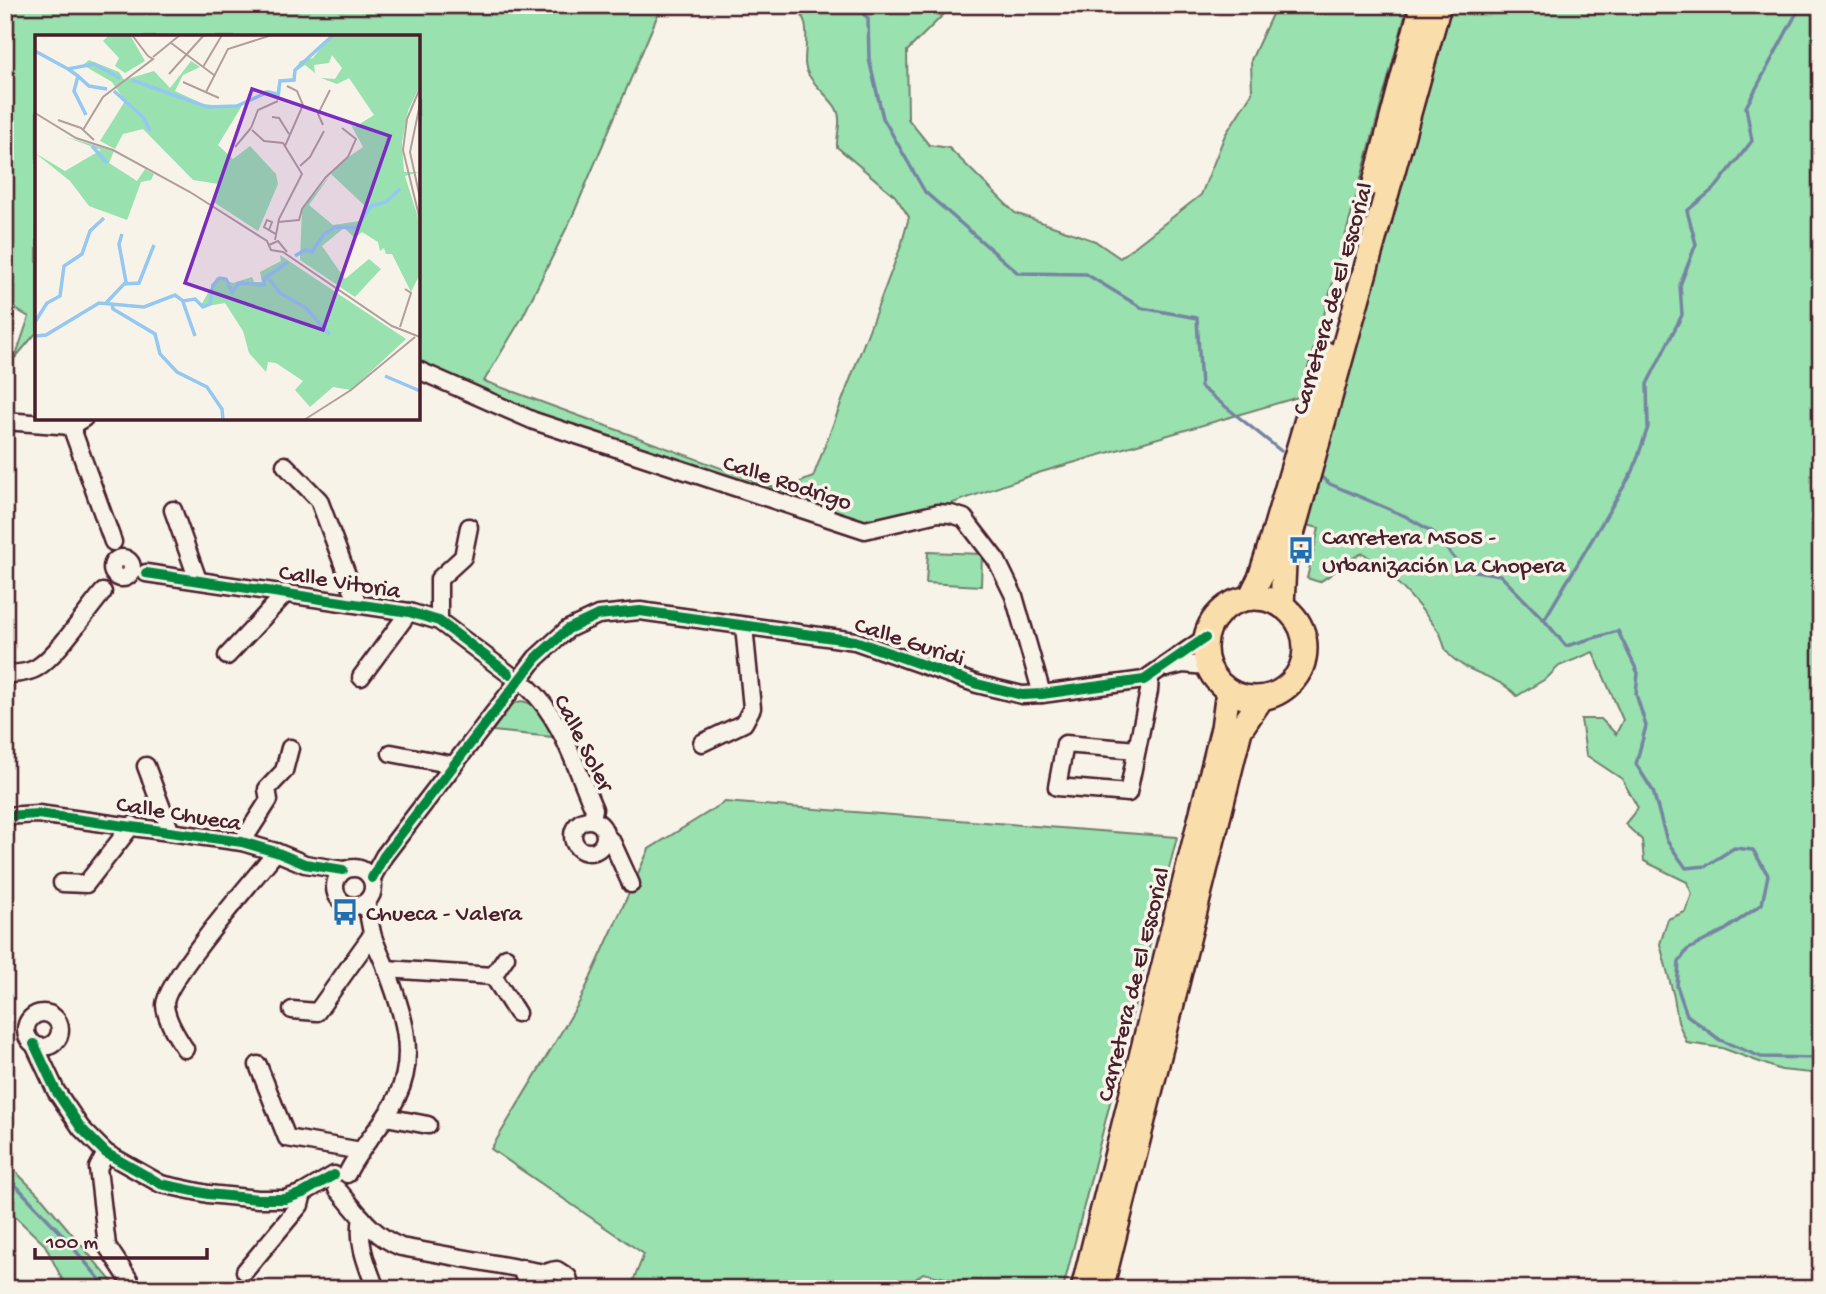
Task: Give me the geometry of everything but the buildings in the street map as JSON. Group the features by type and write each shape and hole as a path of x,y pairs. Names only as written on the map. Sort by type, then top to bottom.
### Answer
{"highway":[{"name":"Carretera de El Escorial","path":"1250,598 1268,553 1356,256 1422,5"},
{"name":"Carretera de El Escorial","path":"1282,606 1286,554 1439,5"},
{"path":"1250,598 1272,601 1282,606 1295,618 1303,634 1305,651 1301,668 1292,683 1278,694 1261,699 1244,698 1228,691 1215,680 1207,666 1205,638 1211,623 1221,610 1234,602 1250,598"},
{"name":"Carretera de El Escorial","path":"1083,1289 1223,728 1228,691"},
{"name":"Carretera de El Escorial","path":"1101,1289 1240,730 1261,699"}],"street":[{"name":"Calle Rodrigo","path":"420,371 534,421 865,530 938,513 964,518 998,561 1014,596 1042,694"},
{"path":"5,421 78,422 122,568 62,643 38,668 5,674"},
{"name":"Calle Vitoria","path":"285,465 319,500 358,604"},
{"path":"173,510 198,580"},
{"name":"Calle Vitoria","path":"439,621 439,579 463,557 469,527"},
{"name":"Calle Vitoria","path":"122,568 409,612 439,621 519,681"},
{"name":"Calle Vitoria","path":"227,656 286,593"},
{"name":"Calle Guridi","path":"372,878 384,856 550,643 568,629 598,615 640,611 855,641 977,684 1022,695 1138,681 1183,664 1207,666"},
{"name":"Calle Vitoria","path":"360,677 409,612"},
{"path":"702,743 744,723 752,708 744,626"},
{"name":"Calle Guridi","path":"1155,673 1205,638"},
{"path":"1137,750 1065,744 1057,787 1128,793 1155,673"},
{"name":"Calle Soler","path":"519,681 539,696 553,716 594,809 592,820"},
{"name":"Calle Chueca","path":"242,842 269,800 267,789 284,771 290,748"},
{"path":"391,753 454,765"},
{"name":"Calle Chueca","path":"146,766 170,830"},
{"name":"Calle Chueca","path":"5,816 38,814 242,842 305,864 335,888"},
{"name":"Calle Soler","path":"605,835 597,850 584,852 572,838 575,826 585,820 592,820 602,826 631,884"},
{"name":"Calle Chueca","path":"62,883 86,884 132,825"},
{"path":"185,1049 175,1035 165,1005 170,987 276,852"},
{"name":"Calle Guridi","path":"351,869 384,856"},
{"name":"Calle Chueca","path":"305,864 351,869"},
{"path":"350,906 366,902 372,893 372,878 351,869 338,875 335,888 340,900 350,906 372,935"},
{"path":"34,1044 56,1091 81,1128 106,1153 161,1184 208,1194 258,1199 285,1199 308,1190 345,1174 386,1117 398,1095 405,1071 408,1044 405,1021 372,935 366,902"},
{"path":"292,1010 317,1012 372,935"},
{"path":"494,976 506,957"},
{"path":"386,969 494,976"},
{"path":"494,976 517,1013"},
{"path":"258,1065 287,1138 345,1174 361,1216 384,1240 401,1247 522,1268 541,1281 551,1270 563,1272 568,1277 571,1289"},
{"path":"386,1117 428,1125"},
{"path":"106,1153 98,1168 107,1245 130,1281"},
{"path":"245,1272 300,1205 308,1190"},
{"path":"361,1216 362,1252 376,1289"},
{"path":"522,1268 526,1289"}],"green space":[{"path":"5,5 662,5 573,215 523,316 484,381 781,490 813,477 901,246 909,217 895,196 837,147 838,113 806,70 805,25 800,11 794,5 953,5 907,51 908,119 929,145 949,148 1015,213 1095,241 1120,258 1201,195 1225,135 1252,93 1251,60 1273,12 1280,5 1408,5 1302,396 1038,473 919,515 866,527 565,427 517,403 468,388 420,365 420,35 35,35 35,334 15,358 29,317 5,303"},
{"path":"1439,5 1821,5 1821,1074 1781,1070 1722,1048 1687,1043 1678,1022 1660,944 1668,919 1685,912 1692,894 1687,882 1644,861 1642,840 1625,824 1638,808 1622,779 1586,755 1581,719 1601,719 1616,734 1623,720 1593,652 1559,666 1547,678 1517,696 1500,683 1454,659 1447,652 1439,632 1413,600 1363,553 1319,582 1307,578 1319,528 1295,522"},
{"path":"928,552 982,554 981,586 926,583"},
{"path":"521,701 538,709 553,737 492,731 512,704"},
{"path":"725,802 1177,837 1063,1289 994,1289 923,1273 904,1289 630,1289 644,1254 491,1149 580,1001 649,849"},
{"path":"5,1161 42,1198 118,1289 67,1289 45,1245 5,1207"}],"waterway":[{"path":"852,5 868,18 869,59 883,118 925,192 1018,273 1086,274 1142,308 1197,318 1201,387 1281,451"},
{"path":"1544,620 1633,471 1648,427 1647,384 1682,315 1680,285 1696,244 1687,211 1716,187 1752,141 1746,107 1801,5"},
{"path":"1320,476 1330,484 1405,516 1433,532 1463,569 1500,575 1566,646 1618,631 1638,673 1636,694 1646,726 1636,764 1653,791 1667,841 1686,868 1706,866 1734,848 1753,850 1768,875 1762,904 1725,930 1687,950 1679,962 1677,986 1687,1015 1720,1040 1761,1057 1821,1058"},
{"path":"5,1174 59,1231 108,1289"}],"cycle path":[{"path":"146,573 409,612 439,621 509,674"},
{"path":"372,878 384,856 536,658 568,629 598,615 640,611 855,641 977,684 1022,695 1144,680 1205,638"},
{"path":"5,816 38,814 242,842 305,864 343,870"},
{"path":"34,1044 56,1091 81,1128 106,1153 161,1184 208,1194 285,1199 303,1193 334,1175"}],"place":[{"name":"Carretera M505 - Urbanización La Chopera","path":"1301,550"},
{"name":"Chueca - Valera","path":"345,912"}]}
